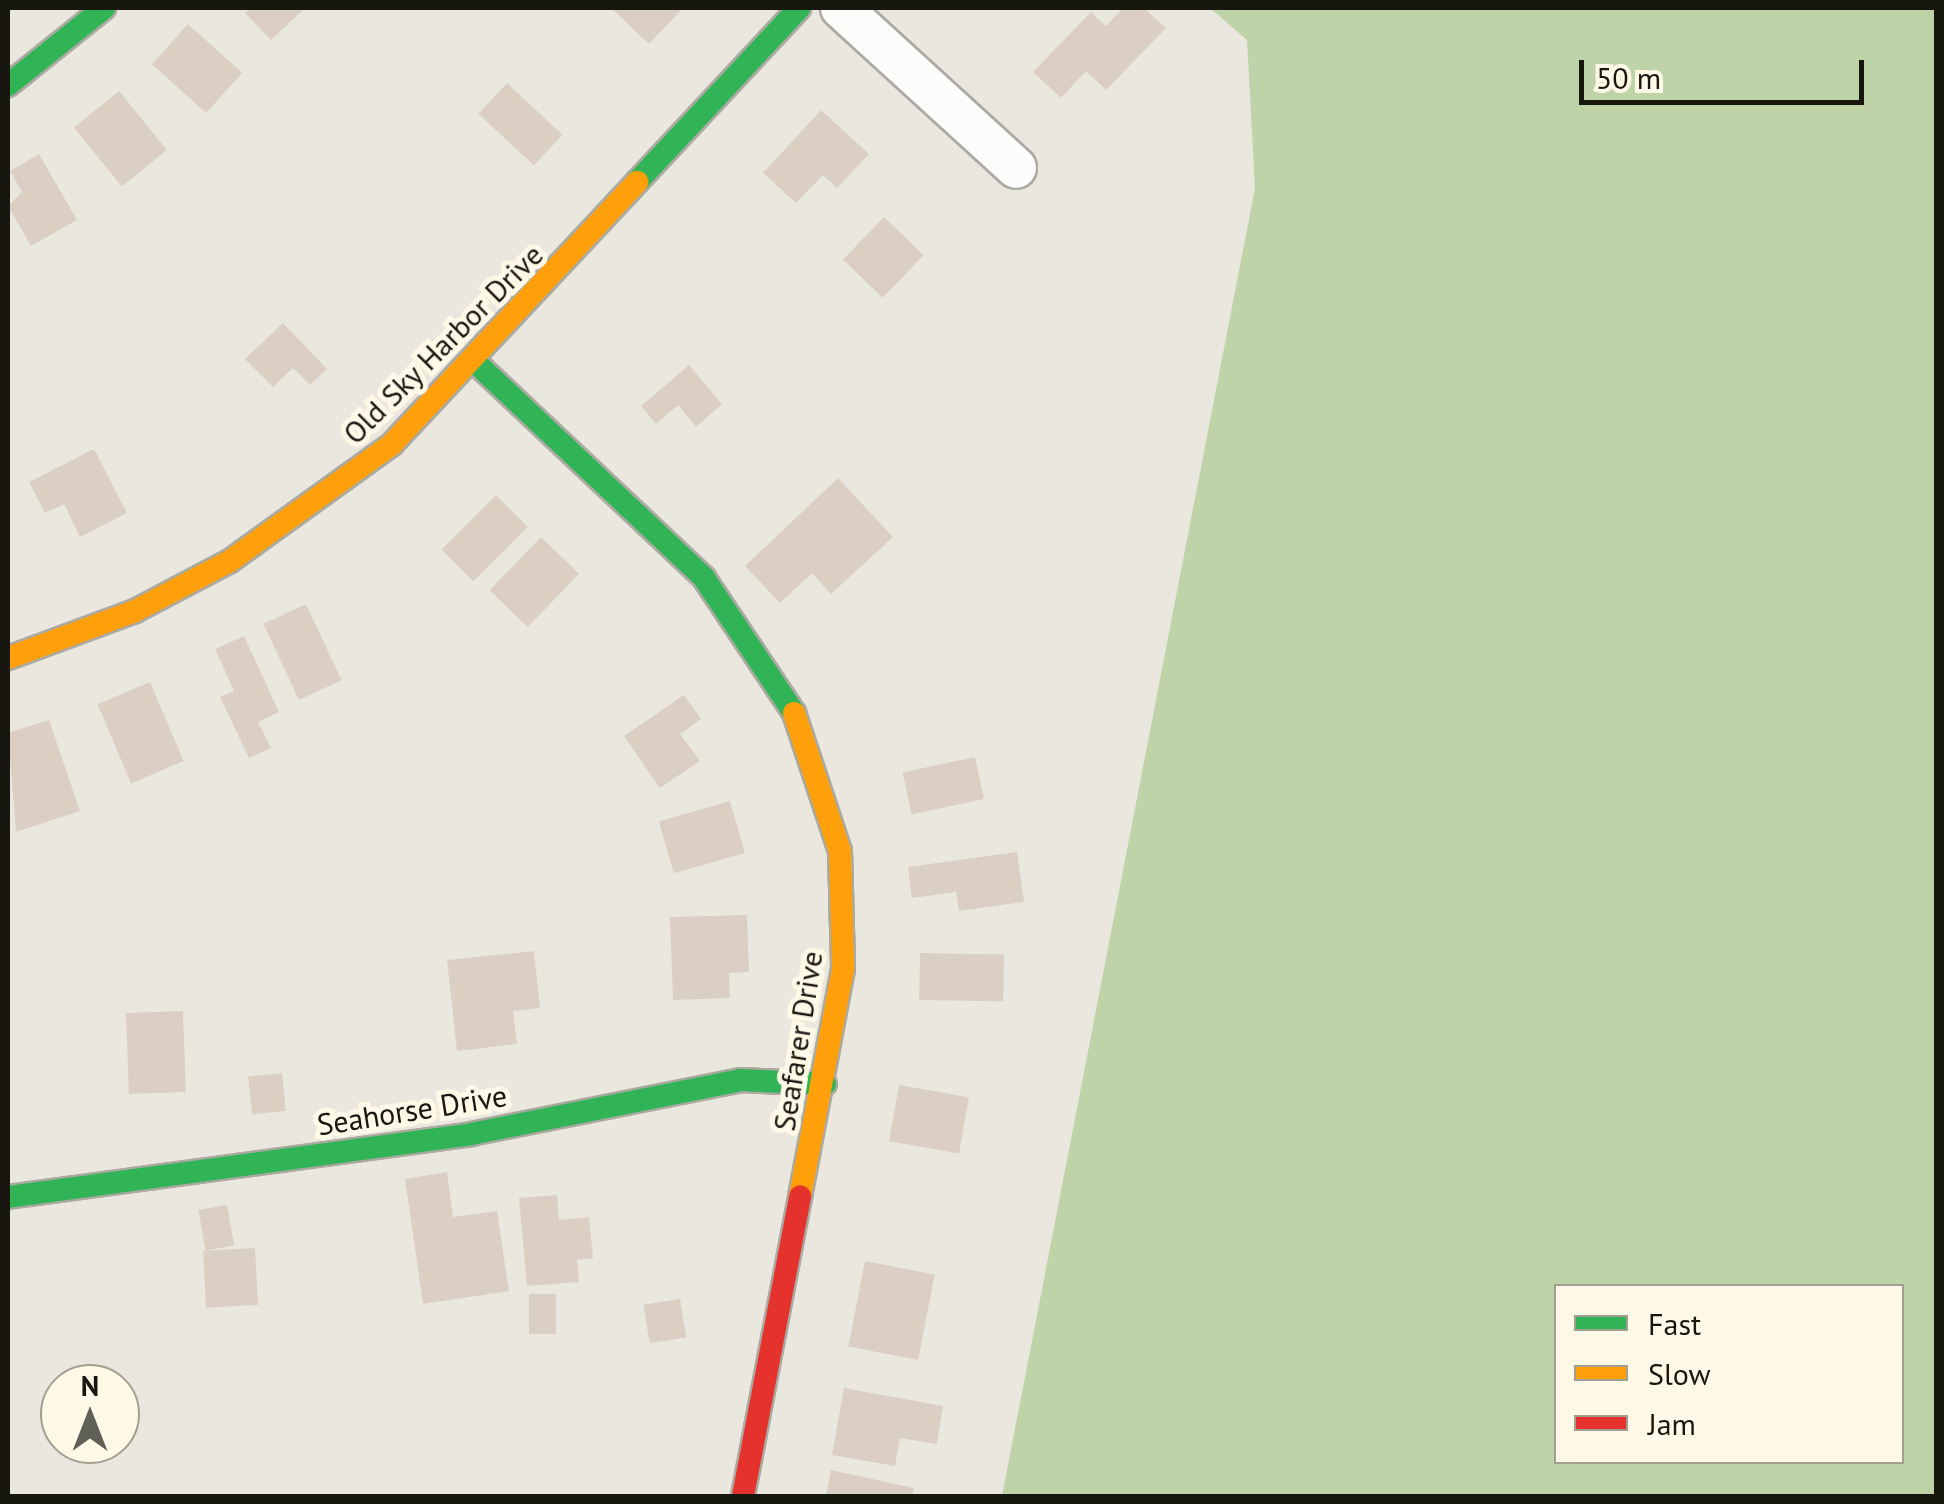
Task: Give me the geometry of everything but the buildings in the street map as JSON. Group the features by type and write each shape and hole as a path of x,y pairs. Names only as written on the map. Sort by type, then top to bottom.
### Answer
{"street":[{"path":"8,84 104,8"},
{"name":"Old Sky Harbor Drive","path":"8,658 135,612 230,562 392,444 475,362 799,8"},
{"path":"841,8 1016,168"},
{"name":"Seafarer Drive","path":"475,362 704,578 787,696 840,851 843,969 743,1496"},
{"name":"Seahorse Drive","path":"8,1197 471,1134 741,1080 824,1084"}],"green space":[{"path":"1210,8 1936,8 1936,1496 1002,1496 1255,188 1247,40"}],"traffic: fast":[{"path":"8,85 104,8"},
{"path":"637,182 799,8"},
{"path":"475,362 704,578 794,713"},
{"path":"8,1197 471,1134 741,1080 825,1084"}],"traffic: slow":[{"path":"8,658 135,611 230,561 392,444 637,182"},
{"path":"794,713 840,851 843,969 800,1196"}],"traffic: jam":[{"path":"743,1496 800,1196"}]}
